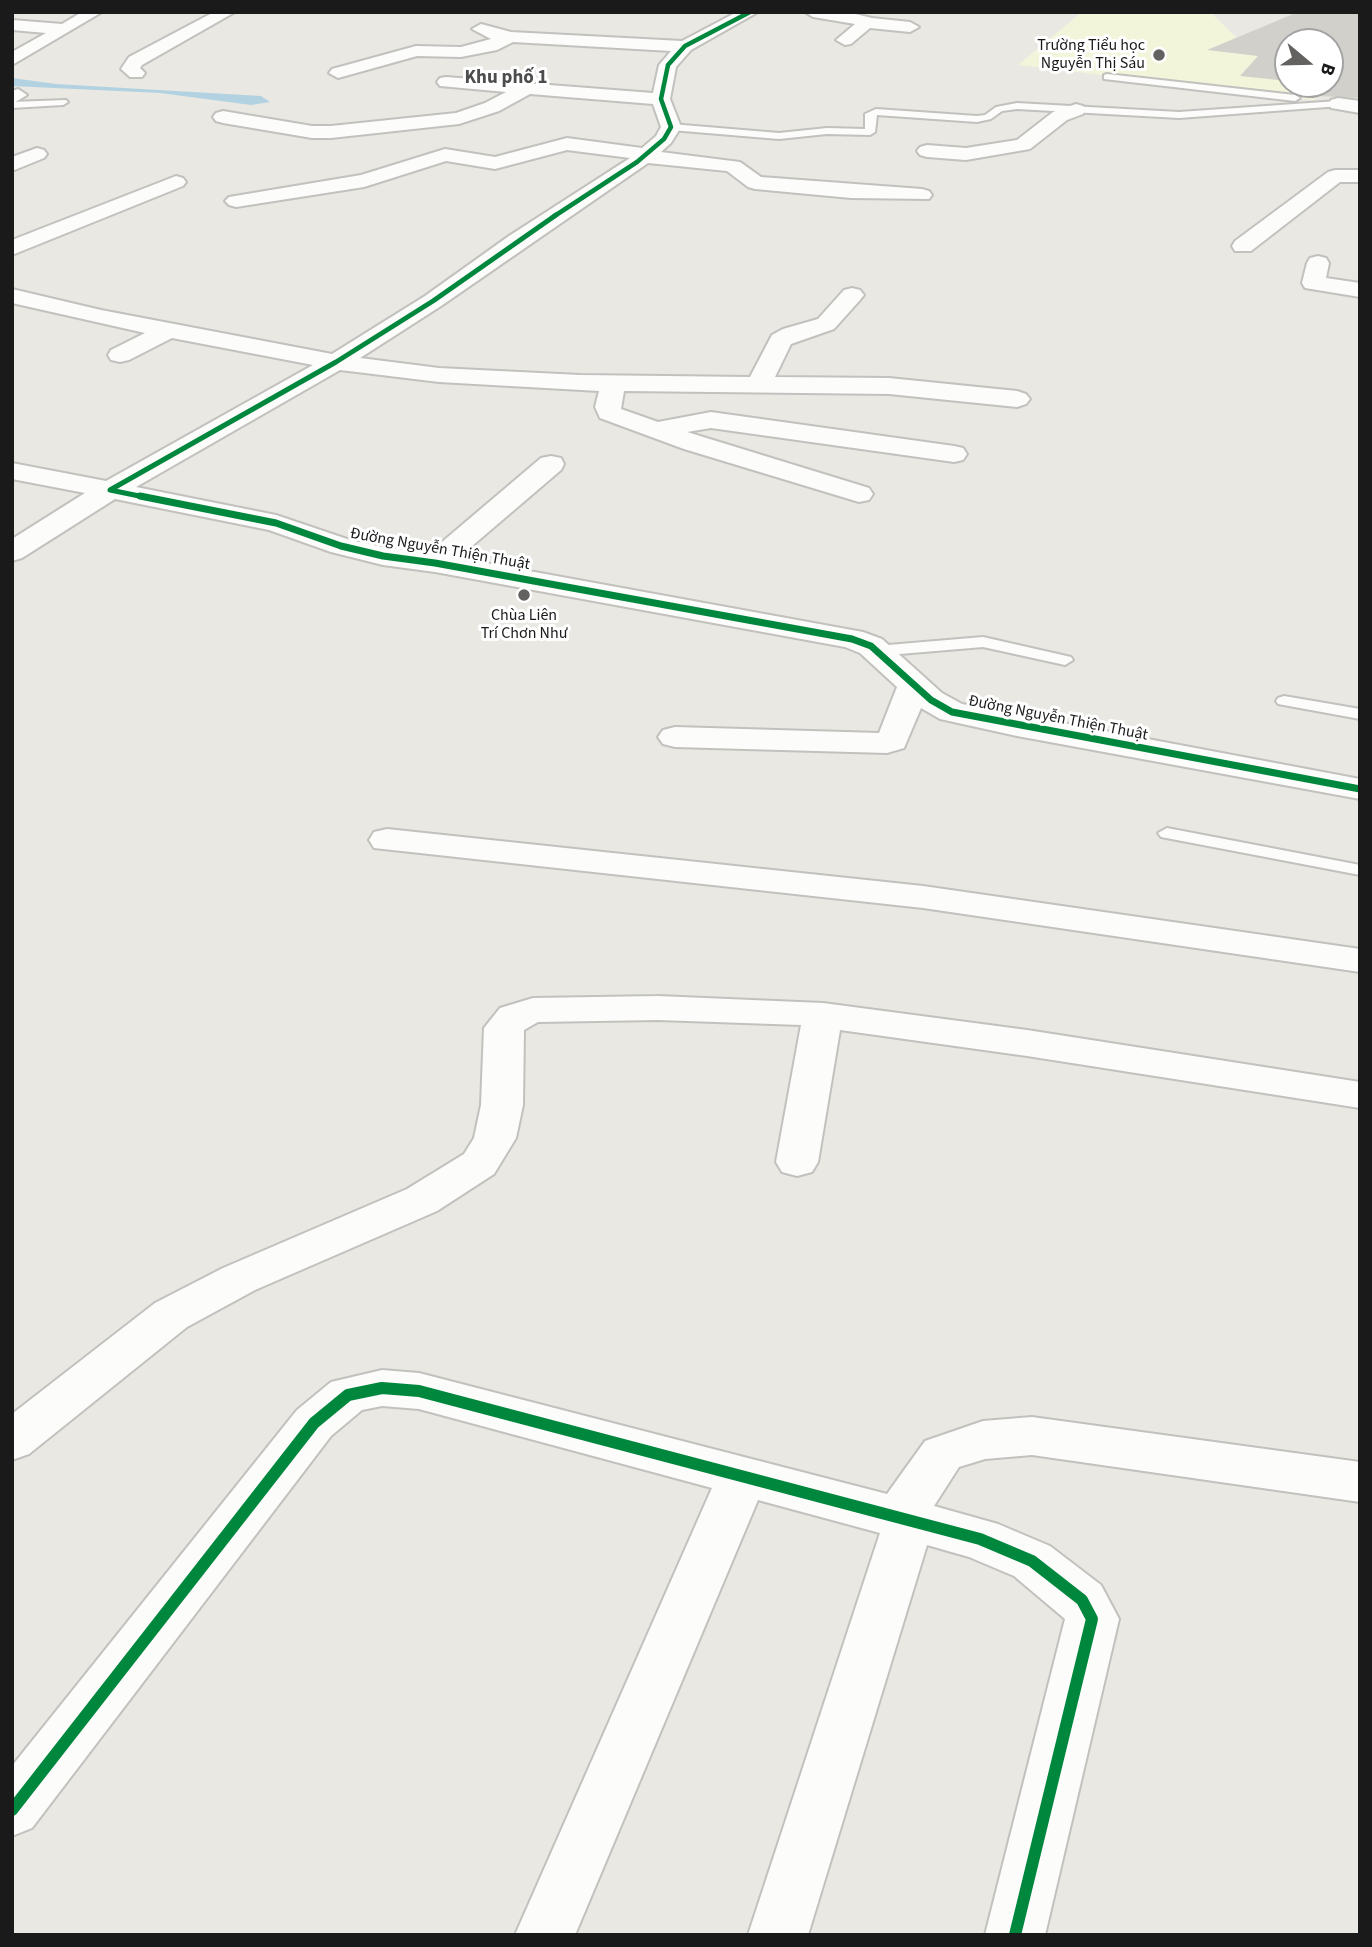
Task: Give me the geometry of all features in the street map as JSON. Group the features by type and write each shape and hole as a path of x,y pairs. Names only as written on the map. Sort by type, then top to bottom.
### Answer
{"street":[{"path":"13,59 94,12"},
{"path":"136,73 130,69 135,61 227,12"},
{"path":"12,552 110,490 336,362 433,301 645,155 664,139 671,127 661,99 665,72 685,46 751,12"},
{"path":"813,12 862,19 866,23 910,27"},
{"path":"845,40 866,23"},
{"path":"12,25 65,29"},
{"path":"481,29 490,34 510,37 685,46"},
{"path":"338,73 416,51 460,52 491,46 510,37"},
{"path":"446,82 661,99"},
{"path":"223,117 312,132 331,132 459,118 492,107 526,89"},
{"path":"1338,104 1360,107"},
{"path":"927,151 966,154 1019,146 1028,143 1060,116 1076,110"},
{"path":"236,201 364,181 445,155 495,163 567,144 733,166 755,183 922,195"},
{"path":"12,165 37,154"},
{"path":"1243,246 1335,176 1360,176"},
{"path":"12,248 176,182"},
{"path":"1318,263 1313,283 1360,290"},
{"path":"760,383 781,340 791,334 826,324 852,295"},
{"path":"12,296 101,317 336,362 439,375 614,382 889,386 1017,399"},
{"path":"120,355 168,330"},
{"path":"614,382 609,413 859,494"},
{"path":"656,429 711,420 954,454"},
{"path":"435,563 551,464"},
{"name":"Đường Nguyễn Thiện Thuật","path":"12,471 276,523 372,554 828,634 871,646 931,700 952,712 1360,789"},
{"path":"675,737 887,743 892,741 914,685"},
{"path":"387,840 923,897 1360,961"},
{"path":"12,1441 171,1315 239,1279 422,1200 479,1164 495,1138 502,1105 504,1028 514,1017 533,1010 658,1008 823,1015 1027,1043 1360,1095"},
{"path":"797,1162 823,1015"},
{"path":"12,1810 314,1423 348,1395 382,1388 419,1391 905,1517 980,1539 1032,1561 1082,1600 1092,1619 1015,1935"},
{"path":"778,1935 905,1517 942,1454 983,1440 1031,1436 1360,1482"},
{"path":"545,1935 743,1475"}],"lane":[{"path":"1107,77 1338,104"},
{"path":"14,100 63,102"},
{"path":"671,127 773,136 827,131 863,133 871,131 870,114 876,111 977,118 988,117 1008,106 1179,116 1338,104"},
{"path":"876,651 983,642 1065,660"},
{"path":"1284,701 1360,714"},
{"path":"1167,833 1360,870"}],"shaded area":[{"name":"Trường Tiểu học Nguyễn Thị Sáu","path":"1082,12 1210,12 1238,39 1274,43 1274,95 1018,65"}],"water":[{"path":"12,78 56,84 261,96 270,102 251,105 160,93 12,86"}],"building":[{"path":"1298,12 1360,12 1360,98 1344,97 1344,28 1274,28 1274,80 1240,76 1258,56 1207,50"}],"cycle path":[{"path":"750,12 685,46 668,65 661,99 671,127 664,139 637,162 517,241 433,301 336,362 110,490 276,523 341,546 383,556 435,563 852,639 871,646 931,700 952,712 1360,789"},
{"path":"12,1810 314,1423 348,1395 382,1388 419,1391 980,1539 1032,1561 1082,1600 1092,1619 1015,1935"}],"place":[{"name":"Trường Tiểu học Nguyễn Thị Sáu","path":"1159,55"},
{"name":"Chùa Liên Trí Chơn Như","path":"524,595"}],"district":[{"name":"Khu phố 1","path":"506,79"}]}
